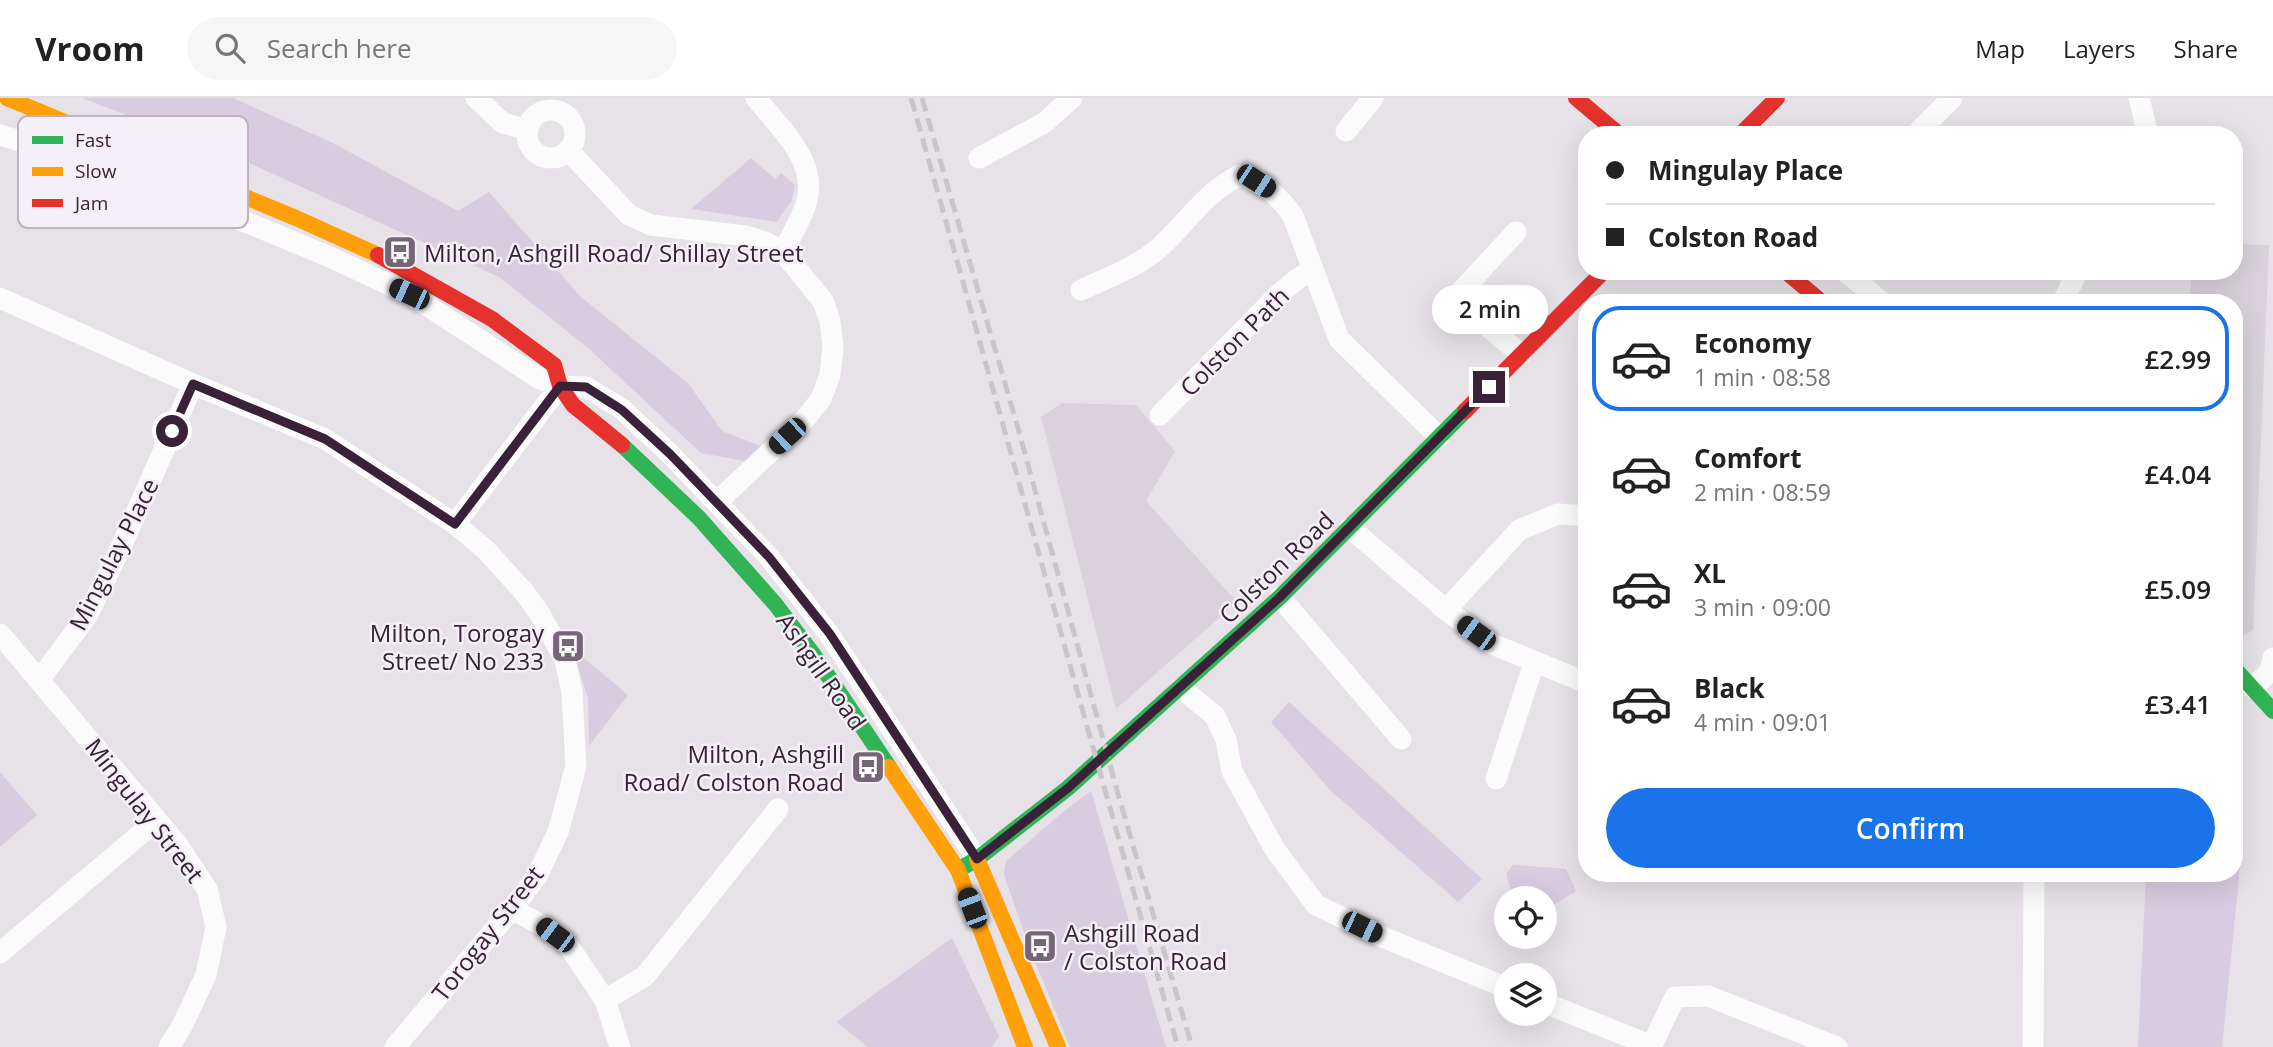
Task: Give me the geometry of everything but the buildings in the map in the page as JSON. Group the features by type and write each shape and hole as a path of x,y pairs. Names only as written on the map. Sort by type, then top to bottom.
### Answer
{"street":[{"name":"Ashgill Road","path":"7,98 50,116"},
{"path":"476,98 503,123 528,130"},
{"path":"756,98 789,137 801,155 808,173 809,193 804,211 783,251"},
{"path":"979,158 1044,123 1072,98"},
{"path":"1346,131 1373,98"},
{"path":"1576,98 1609,126"},
{"path":"1749,126 1777,98"},
{"path":"2139,98 2146,126"},
{"path":"1922,126 1941,102"},
{"path":"550,110 558,111 571,120 575,128 573,144 568,150 556,157 541,155 531,145 528,130 536,116 550,110"},
{"name":"Ashgill Road","path":"0,135 18,141"},
{"path":"568,150 629,215 651,225 746,236 765,242 783,251 824,301 833,347 830,376 821,399 804,420 718,502"},
{"path":"1081,290 1156,250 1221,184 1240,175 1256,181 1272,191 1293,216 1339,339 1439,437"},
{"name":"Ashgill Road","path":"248,198 391,261 492,319 519,338 554,365 560,386 573,405 632,453 699,518 776,605 816,658 958,870 1025,1047"},
{"name":"Ashgill Road","path":"248,223 409,294 540,379 560,386 586,387 622,410 718,502 769,557 830,634 977,859 1004,916 1058,1047"},
{"path":"1516,232 1454,299 1521,354"},
{"name":"Colston Path","path":"1160,415 1278,296 1297,278 1312,270"},
{"name":"Colston Road","path":"1581,294 1595,280"},
{"path":"1796,280 1812,294"},
{"path":"1856,280 1872,294"},
{"name":"Colston Road","path":"958,870 977,859 1068,788 1280,597 1578,297"},
{"name":"Torogay Street","path":"0,298 325,439 455,524 486,550 540,614 565,660 572,692 576,766 558,832 537,876 512,909 395,1047"},
{"name":"Mingulay Place","path":"40,680 87,616 121,547 193,384"},
{"path":"455,524 560,386"},
{"path":"1446,610 1518,530 1558,514 1578,515"},
{"path":"1350,528 1446,610 1492,644 1578,680"},
{"path":"1280,597 1401,739"},
{"name":"Mingulay Street","path":"0,634 177,844 207,889 216,927 206,975 169,1047"},
{"path":"2253,688 2270,671 2273,658"},
{"path":"1496,779 1534,663"},
{"path":"2243,677 2273,711"},
{"path":"1181,688 1215,716 1226,740 1232,771 1274,848 1316,905 1385,938 1494,983"},
{"path":"605,1000 645,976 778,809"},
{"path":"0,953 157,820"},
{"path":"2033,1047 2034,882"},
{"path":"512,909 568,945 605,1000 620,1047"},
{"path":"1557,1008 1652,1046 1675,997 1708,996 1837,1047"}],"shaded area":[{"path":"82,98 233,98 333,143 458,211 489,192 581,297 688,383 722,431 763,447 745,461 701,453 588,348 499,277 248,162 248,116 129,116"},
{"path":"751,158 775,179 781,173 795,185 792,200 777,222 691,209"},
{"path":"2243,244 2269,245 2253,630 2243,636 2243,294 2190,294 2191,280 2243,280"},
{"path":"1062,403 1136,405 1175,451 1146,501 1237,602 1116,709 1041,417"},
{"path":"572,648 628,695 589,746 588,698"},
{"path":"1289,702 1482,879 1458,902 1331,791 1271,722"},
{"path":"0,772 37,815 0,847"},
{"path":"1091,791 1166,1047 1070,1047 1031,952 1004,875 1006,861"},
{"path":"1513,865 1566,869 1576,891 1557,903 1557,886 1510,886 1506,874"},
{"path":"2146,882 2239,882 2222,1047 2138,1047"},
{"path":"952,938 999,1036 992,1047 868,1047 836,1022"}],"railway":[{"path":"911,98 1178,1047"},
{"path":"922,98 1192,1047"}],"traffic: fast":[{"path":"958,870 977,859 1068,788 1280,597 1465,411"},
{"path":"622,445 699,518 776,605 816,658 889,767"},
{"path":"2243,678 2273,711"}],"traffic: slow":[{"path":"7,98 50,116"},
{"path":"248,198 378,255"},
{"path":"889,767 958,870 1025,1047"},
{"path":"977,859 1058,1047"}],"traffic: jam":[{"path":"1576,98 1609,126"},
{"path":"1749,126 1777,98"},
{"path":"378,255 492,319 554,365 560,386 573,405 622,445"},
{"path":"1581,294 1595,280"},
{"path":"1796,280 1812,294"},
{"path":"1465,411 1578,297"}],"place":[{"name":"Milton, Ashgill Road/ Shillay Street","path":"400,252"},
{"name":"Milton, Torogay Street/ No 233","path":"568,646"},
{"name":"Milton, Ashgill Road/ Colston Road","path":"868,767"},
{"name":"Ashgill Road / Colston Road","path":"1040,946"}],"route":[{"path":"172,431 193,384 325,439 455,524 560,386 586,387 622,410 654,439 769,557 830,634 977,859 1068,788 1280,597 1489,387"}]}
